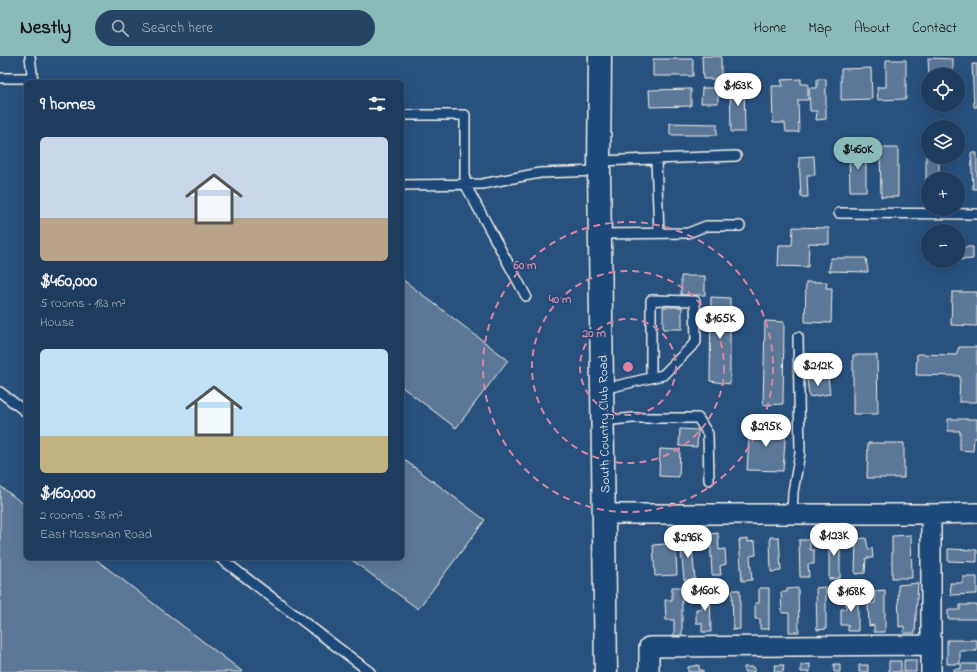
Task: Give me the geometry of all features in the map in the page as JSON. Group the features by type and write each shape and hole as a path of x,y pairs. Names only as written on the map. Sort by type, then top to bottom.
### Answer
{"street":[{"name":"South Country Club Road","path":"600,56 599,166 606,672"},
{"path":"604,514 977,513"},
{"path":"930,514 931,672"},
{"path":"649,672 649,647 931,645"}],"lane":[{"path":"0,78 32,80 30,56"},
{"path":"404,115 465,115 465,184 526,296"},
{"path":"404,185 482,184 540,172 599,166 634,160 736,156"},
{"path":"656,159 659,233"},
{"path":"839,213 977,214"},
{"path":"600,234 688,233 706,226 740,226"},
{"path":"603,389 651,378 663,375 696,342 695,301 651,300 651,378"},
{"path":"792,514 800,453 798,337"},
{"path":"0,392 24,410"},
{"path":"602,422 633,418 698,418 708,434 709,480"},
{"path":"223,560 370,672"}],"building":[{"path":"702,56 721,56 721,79 703,79"},
{"path":"928,58 953,59 953,68 929,68"},
{"path":"653,59 693,59 693,76 653,76"},
{"path":"886,60 906,60 906,99 878,100 877,87 886,87"},
{"path":"972,64 977,64 977,107 974,107"},
{"path":"871,68 872,99 841,100 841,69"},
{"path":"801,79 801,84 808,84 808,100 798,100 799,132 786,132 785,123 773,123 772,86 783,86 781,80"},
{"path":"817,79 826,79 826,119 816,120 817,111 810,111 809,88 817,88"},
{"path":"730,82 744,82 745,132 731,132"},
{"path":"702,88 718,88 718,103 701,103"},
{"path":"691,89 691,106 650,107 649,90"},
{"path":"670,123 717,124 717,135 670,135"},
{"path":"880,148 898,148 898,197 881,197"},
{"path":"866,150 866,191 850,191 849,151"},
{"path":"971,153 977,153 977,189 973,189"},
{"path":"814,156 815,175 807,175 808,197 801,197 799,157"},
{"path":"926,164 939,164 939,172 926,172"},
{"path":"793,227 829,228 829,244 809,243 808,267 778,266 779,245 792,245"},
{"path":"965,247 973,247 973,259 965,260"},
{"path":"831,258 866,258 868,272 829,271"},
{"path":"681,276 705,276 705,295 681,295"},
{"path":"404,281 508,360 456,428 404,389"},
{"path":"806,282 827,282 826,288 832,288 831,323 805,322"},
{"path":"952,292 977,292 977,326 951,325"},
{"path":"711,297 730,298 730,384 710,381"},
{"path":"663,307 682,307 682,329 663,329"},
{"path":"765,321 784,322 783,404 763,405"},
{"path":"959,347 977,347 977,402 959,402 960,376 916,375 917,354 956,355"},
{"path":"853,355 877,355 878,414 853,414"},
{"path":"828,377 830,394 809,397 807,379"},
{"path":"948,419 977,419 977,438 974,438 973,451 960,450 960,431 948,431"},
{"path":"750,424 786,426 783,471 747,470"},
{"path":"680,429 698,430 697,447 679,446"},
{"path":"868,443 904,443 904,478 867,478"},
{"path":"660,449 680,450 679,477 659,476"},
{"path":"404,459 485,520 418,609 352,560 404,560"},
{"path":"0,486 24,504 24,560 97,560 243,672 0,672"},
{"path":"718,533 719,550 725,549 726,564 720,566 721,575 712,575 710,534"},
{"path":"665,535 675,535 677,575 655,576 653,545 666,544"},
{"path":"840,535 840,578 829,579 829,536"},
{"path":"911,535 912,578 892,578 892,536"},
{"path":"770,537 779,537 781,571 771,572"},
{"path":"691,538 695,579 684,580 680,539"},
{"path":"866,538 868,549 872,548 873,558 866,558 865,573 855,574 856,539"},
{"path":"748,539 748,542 755,541 756,555 750,556 752,580 742,581 739,540"},
{"path":"799,540 810,540 810,550 814,550 814,564 808,564 809,577 800,577"},
{"path":"948,549 977,550 977,562 948,561"},
{"path":"963,577 977,577 977,594 951,595 950,583 963,583"},
{"path":"918,583 915,633 904,633 904,626 899,627 898,585"},
{"path":"672,587 682,587 682,635 674,636 674,620 666,620 665,600 672,600"},
{"path":"826,587 826,629 817,630 816,588"},
{"path":"759,588 769,588 769,629 760,629 760,619 755,619 755,603 759,603"},
{"path":"798,588 799,632 789,632 789,613 782,613 781,592 787,592 787,589"},
{"path":"702,590 710,590 711,632 702,632 702,623 696,623 696,609 702,609"},
{"path":"732,590 740,590 740,629 733,630"},
{"path":"885,590 885,632 874,632 874,625 869,626 868,604 875,603 875,591"},
{"path":"846,594 858,594 858,631 848,631 848,625 841,625 841,609 846,609"},
{"path":"960,605 977,605 977,619 948,619 948,610 960,610"},
{"path":"947,640 977,640 977,651 960,651 960,664 947,664"},
{"path":"904,660 916,660 916,672 904,672"},
{"path":"889,661 901,661 901,672 889,672"},
{"path":"810,664 810,672 801,672 801,665"},
{"path":"834,664 840,664 840,672 834,672"},
{"path":"961,664 977,664 977,672 954,672 954,669 961,669"},
{"path":"699,665 699,670 703,670 703,672 688,672 688,667"},
{"path":"775,665 784,665 783,672 774,672"},
{"path":"859,665 868,665 868,672 859,672"},
{"path":"744,667 754,667 754,672 744,672"}]}
